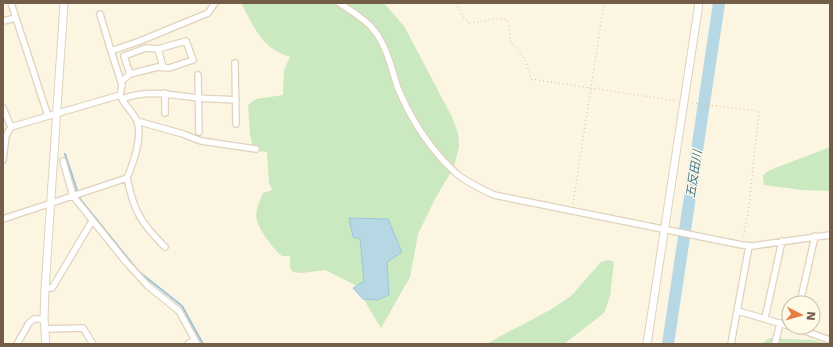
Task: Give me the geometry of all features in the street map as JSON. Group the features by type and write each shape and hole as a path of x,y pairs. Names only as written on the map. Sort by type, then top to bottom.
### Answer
{"street":[{"path":"11,3 52,115"},
{"path":"46,344 44,319 52,115 64,3"},
{"path":"111,50 208,13 214,3"},
{"path":"339,3 362,17 376,30 387,52 400,95 420,129 444,162 457,174 472,184 494,195 664,231 749,246 830,235"},
{"path":"647,344 699,3"},
{"path":"100,14 120,82 121,97 137,121 139,133 135,156 127,178 132,200 138,216 145,228 165,247"},
{"path":"3,21 16,18"},
{"path":"120,82 130,74 163,67 169,68 193,60 186,41 158,49 146,48 124,56 130,74"},
{"path":"158,49 163,67"},
{"path":"235,63 236,124"},
{"path":"198,74 199,132"},
{"path":"3,160 5,136 11,127 121,97 150,93 165,93 198,98 236,100"},
{"path":"165,93 165,113"},
{"path":"3,108 11,127"},
{"path":"137,121 158,129 182,134 201,141 256,149"},
{"path":"63,161 76,195 92,221 148,286 179,311 196,342 188,344"},
{"path":"3,219 127,178"},
{"path":"45,288 52,288 92,221"},
{"path":"802,295 815,236"},
{"path":"765,318 782,241"},
{"path":"731,344 749,246"},
{"path":"738,311 780,323 774,344"},
{"path":"17,344 29,323 34,319 44,319"},
{"path":"45,329 83,328 93,344"},
{"path":"816,335 830,340"}],"path":[{"path":"456,3 464,18 469,23 477,23 490,18 508,21 511,42 525,59 531,79 684,102 759,111 750,207 742,245"},
{"path":"572,212 604,3"}],"green space":[{"path":"241,3 384,3 404,26 452,117 458,133 459,147 454,167 435,199 418,234 410,277 381,328 355,285 325,270 302,273 293,272 290,268 290,256 282,256 275,249 267,240 258,224 256,213 260,199 263,193 272,190 269,183 267,152 254,151 250,135 248,105 256,99 283,95 284,70 290,57 280,53 265,42"},
{"path":"830,147 830,191 802,190 764,185 763,175 770,170"},
{"path":"608,260 614,262 610,296 604,313 564,344 486,344 550,310 571,296 601,262"},
{"path":"769,338 813,340 830,344 761,344"}],"water":[{"path":"349,218 388,219 402,252 387,262 389,295 377,300 363,299 353,288 364,281 360,239 353,237"}],"waterway":[{"name":"五反田川","path":"668,344 719,3"},
{"path":"65,154 80,199 138,271 182,306 203,344"}]}
